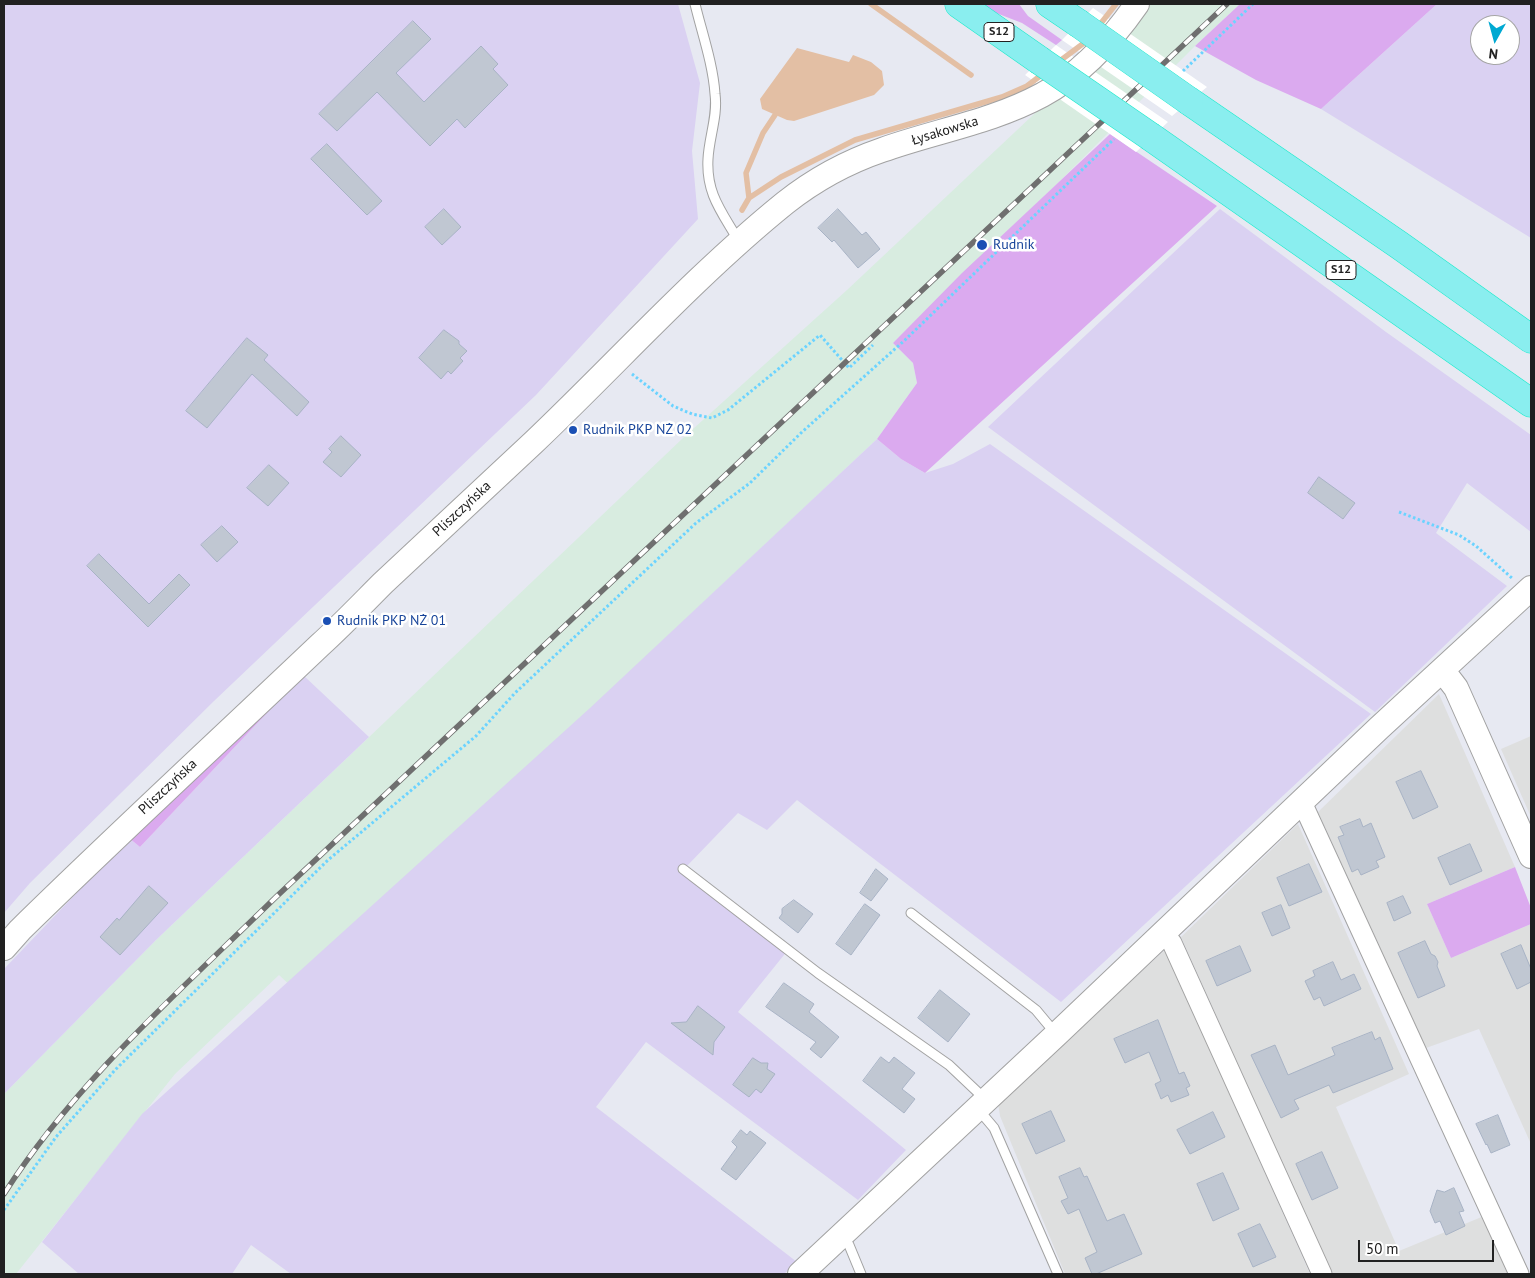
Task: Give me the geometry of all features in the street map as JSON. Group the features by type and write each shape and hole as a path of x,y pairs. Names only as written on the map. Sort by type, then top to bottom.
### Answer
{"highway":[{"name":"S12","path":"959,4 1531,403"},
{"path":"1050,4 1183,89 1531,340"}],"street":[{"name":"Łysakowska","path":"740,242 794,196 844,166 880,151 982,120 1042,95 1077,71 1092,58 1126,20 1137,4"},
{"name":"Pliszczyńska","path":"4,948 20,930 139,814 324,642 740,242"},
{"path":"800,1274 1057,1034 1300,803 1529,591"},
{"path":"1443,671 1456,688 1531,856"},
{"path":"1300,803 1306,811 1519,1274"},
{"path":"1164,932 1172,943 1322,1274"}],"lane":[{"path":"696,4 716,95 708,159 711,192 714,202 740,242"},
{"path":"683,869 818,973 949,1065 982,1104 1058,1274"},
{"path":"911,913 1036,1010 1057,1034"},
{"path":"840,1236 849,1245 861,1274"}],"path":[{"path":"1183,89 1252,4"},
{"path":"4,1210 56,1137 115,1070 328,860 476,736 515,693 696,523 750,483 802,432 905,340 1115,138"},
{"path":"616,362 673,406 692,414 712,418 728,410 820,335 849,368 873,345"},
{"path":"1399,512 1459,535 1476,546 1529,591"}],"shaded area":[{"path":"4,4 678,4 700,83 692,151 698,219 536,395 214,701 30,883 4,913"},
{"path":"980,4 1019,4 1028,16 1062,40 1056,45 1022,23 991,11"},
{"path":"1151,4 1240,4 893,343 913,363 917,383 877,439 294,989 279,975 175,1074 16,1274 4,1274 4,1094 156,940 683,438 847,290"},
{"path":"1240,4 1437,4 1321,109 1256,80 1195,46"},
{"path":"1437,4 1531,4 1531,238 1321,109"},
{"path":"797,48 849,62 853,55 871,62 882,71 884,85 874,95 794,121 787,120 762,109 760,99"},
{"path":"1110,134 1217,206 925,473 901,459 877,439 917,383 913,363 893,343 962,273"},
{"path":"1220,209 1386,332 1531,435 1531,532 1467,483 1436,533 1507,586 1375,712 988,427"},
{"path":"877,439 901,459 925,473 953,464 990,444 1371,714 1061,1002 797,800 767,830 738,813 686,867 788,950 738,1012 906,1150 858,1200 646,1042 596,1107 797,1262 784,1274 291,1274 251,1245 232,1274 79,1274 42,1242 142,1114 590,708"},
{"path":"303,675 369,737 156,940 4,1094 4,969 129,838 140,847"},
{"path":"303,675 140,847 129,838"},
{"path":"1439,694 1515,867 1427,904 1451,958 1531,924 1531,1144 1479,1029 1426,1048 1318,812"},
{"path":"1531,736 1531,817 1501,749"},
{"path":"1298,824 1409,1074 1336,1107 1399,1251 1484,1216 1509,1274 1333,1274 1310,1225 1181,937"},
{"path":"1515,867 1531,908 1531,924 1451,958 1427,904"},
{"path":"1165,950 1310,1274 1065,1274 1000,1116 998,1103"}],"pier":[{"path":"1093,8 1207,87 1172,116 1062,40"},
{"path":"1056,45 1168,122 1136,152 1025,75"}],"building":[{"path":"413,21 431,39 396,73 424,102 481,46 498,64 493,69 508,85 465,128 457,119 430,146 377,92 337,131 319,114"},
{"path":"327,144 382,201 367,215 311,159"},
{"path":"444,209 461,227 442,245 425,227"},
{"path":"838,209 862,235 866,232 880,249 858,268 834,240 832,242 818,228"},
{"path":"444,330 459,341 459,344 467,351 460,358 463,361 451,374 448,371 441,379 419,358"},
{"path":"247,338 268,355 264,360 309,402 297,416 252,374 207,428 186,411"},
{"path":"341,436 361,455 341,477 323,462 332,452 329,449"},
{"path":"269,465 289,483 268,506 247,488"},
{"path":"1319,477 1355,503 1343,519 1308,493"},
{"path":"222,526 238,542 217,562 201,545"},
{"path":"99,554 149,604 179,574 190,585 148,627 87,566"},
{"path":"1421,771 1438,807 1413,819 1396,782"},
{"path":"1360,819 1363,827 1371,823 1385,857 1376,861 1379,867 1361,875 1358,869 1352,872 1338,837 1344,835 1340,827"},
{"path":"1470,844 1482,871 1450,885 1438,858"},
{"path":"1309,864 1322,892 1289,906 1277,878"},
{"path":"876,869 888,879 871,901 860,893"},
{"path":"149,886 168,903 120,955 100,937 117,918 119,920"},
{"path":"1403,896 1411,913 1394,921 1387,903"},
{"path":"794,900 813,914 798,933 779,918 782,914 782,909"},
{"path":"865,904 880,915 851,955 836,944"},
{"path":"1281,905 1290,928 1272,936 1262,913"},
{"path":"1425,941 1431,954 1435,956 1438,962 1437,966 1445,986 1418,998 1398,953"},
{"path":"1521,945 1531,969 1531,982 1517,989 1501,954"},
{"path":"1240,946 1251,971 1217,986 1206,961"},
{"path":"1333,962 1341,980 1354,974 1361,989 1324,1006 1320,997 1314,1000 1305,981 1315,976 1313,971"},
{"path":"784,983 814,1004 809,1012 839,1037 821,1058 810,1049 816,1042 766,1007"},
{"path":"940,990 970,1014 948,1042 918,1018"},
{"path":"698,1006 725,1027 714,1042 713,1055 671,1023 686,1022"},
{"path":"1158,1020 1179,1074 1184,1072 1190,1086 1186,1088 1189,1095 1171,1102 1168,1095 1161,1099 1155,1084 1161,1081 1149,1052 1125,1063 1114,1039"},
{"path":"1372,1032 1375,1040 1380,1037 1393,1069 1333,1093 1329,1085 1294,1100 1299,1109 1281,1118 1251,1055 1275,1045 1288,1075 1335,1055 1332,1048"},
{"path":"881,1057 889,1063 894,1057 915,1073 902,1089 915,1099 904,1113 863,1081"},
{"path":"753,1058 761,1063 768,1063 767,1069 775,1074 761,1093 756,1089 749,1097 733,1085"},
{"path":"1051,1111 1065,1141 1036,1154 1022,1124"},
{"path":"1213,1112 1225,1137 1190,1154 1177,1130"},
{"path":"1498,1115 1510,1145 1491,1153 1476,1124"},
{"path":"741,1130 747,1135 750,1131 766,1143 736,1180 721,1169 737,1147 732,1142"},
{"path":"1322,1152 1338,1188 1312,1200 1296,1164"},
{"path":"1080,1168 1084,1177 1087,1176 1107,1221 1124,1214 1142,1254 1096,1274 1092,1274 1085,1258 1097,1252 1079,1209 1068,1214 1061,1201 1068,1198 1059,1177"},
{"path":"1223,1173 1239,1209 1213,1221 1197,1184"},
{"path":"1454,1188 1464,1211 1459,1212 1465,1226 1446,1235 1440,1221 1435,1223 1430,1211 1437,1190 1444,1192"},
{"path":"1260,1224 1276,1257 1253,1267 1238,1234"}],"waterway":[{"path":"871,4 971,75"},
{"path":"1098,27 1116,4"},
{"path":"1057,63 1088,40"},
{"path":"749,198 781,177 855,140 1002,97 1027,86 1044,73"},
{"path":"742,210 749,198 746,173 763,133 775,115"}],"railway":[{"path":"4,1194 33,1152 64,1113 131,1038 167,1002 276,897 1227,4"}],"place":[{"name":"Rudnik","path":"982,245"},
{"name":"Rudnik PKP NŻ 02","path":"573,430"},
{"name":"Rudnik PKP NŻ 01","path":"327,621"}]}
